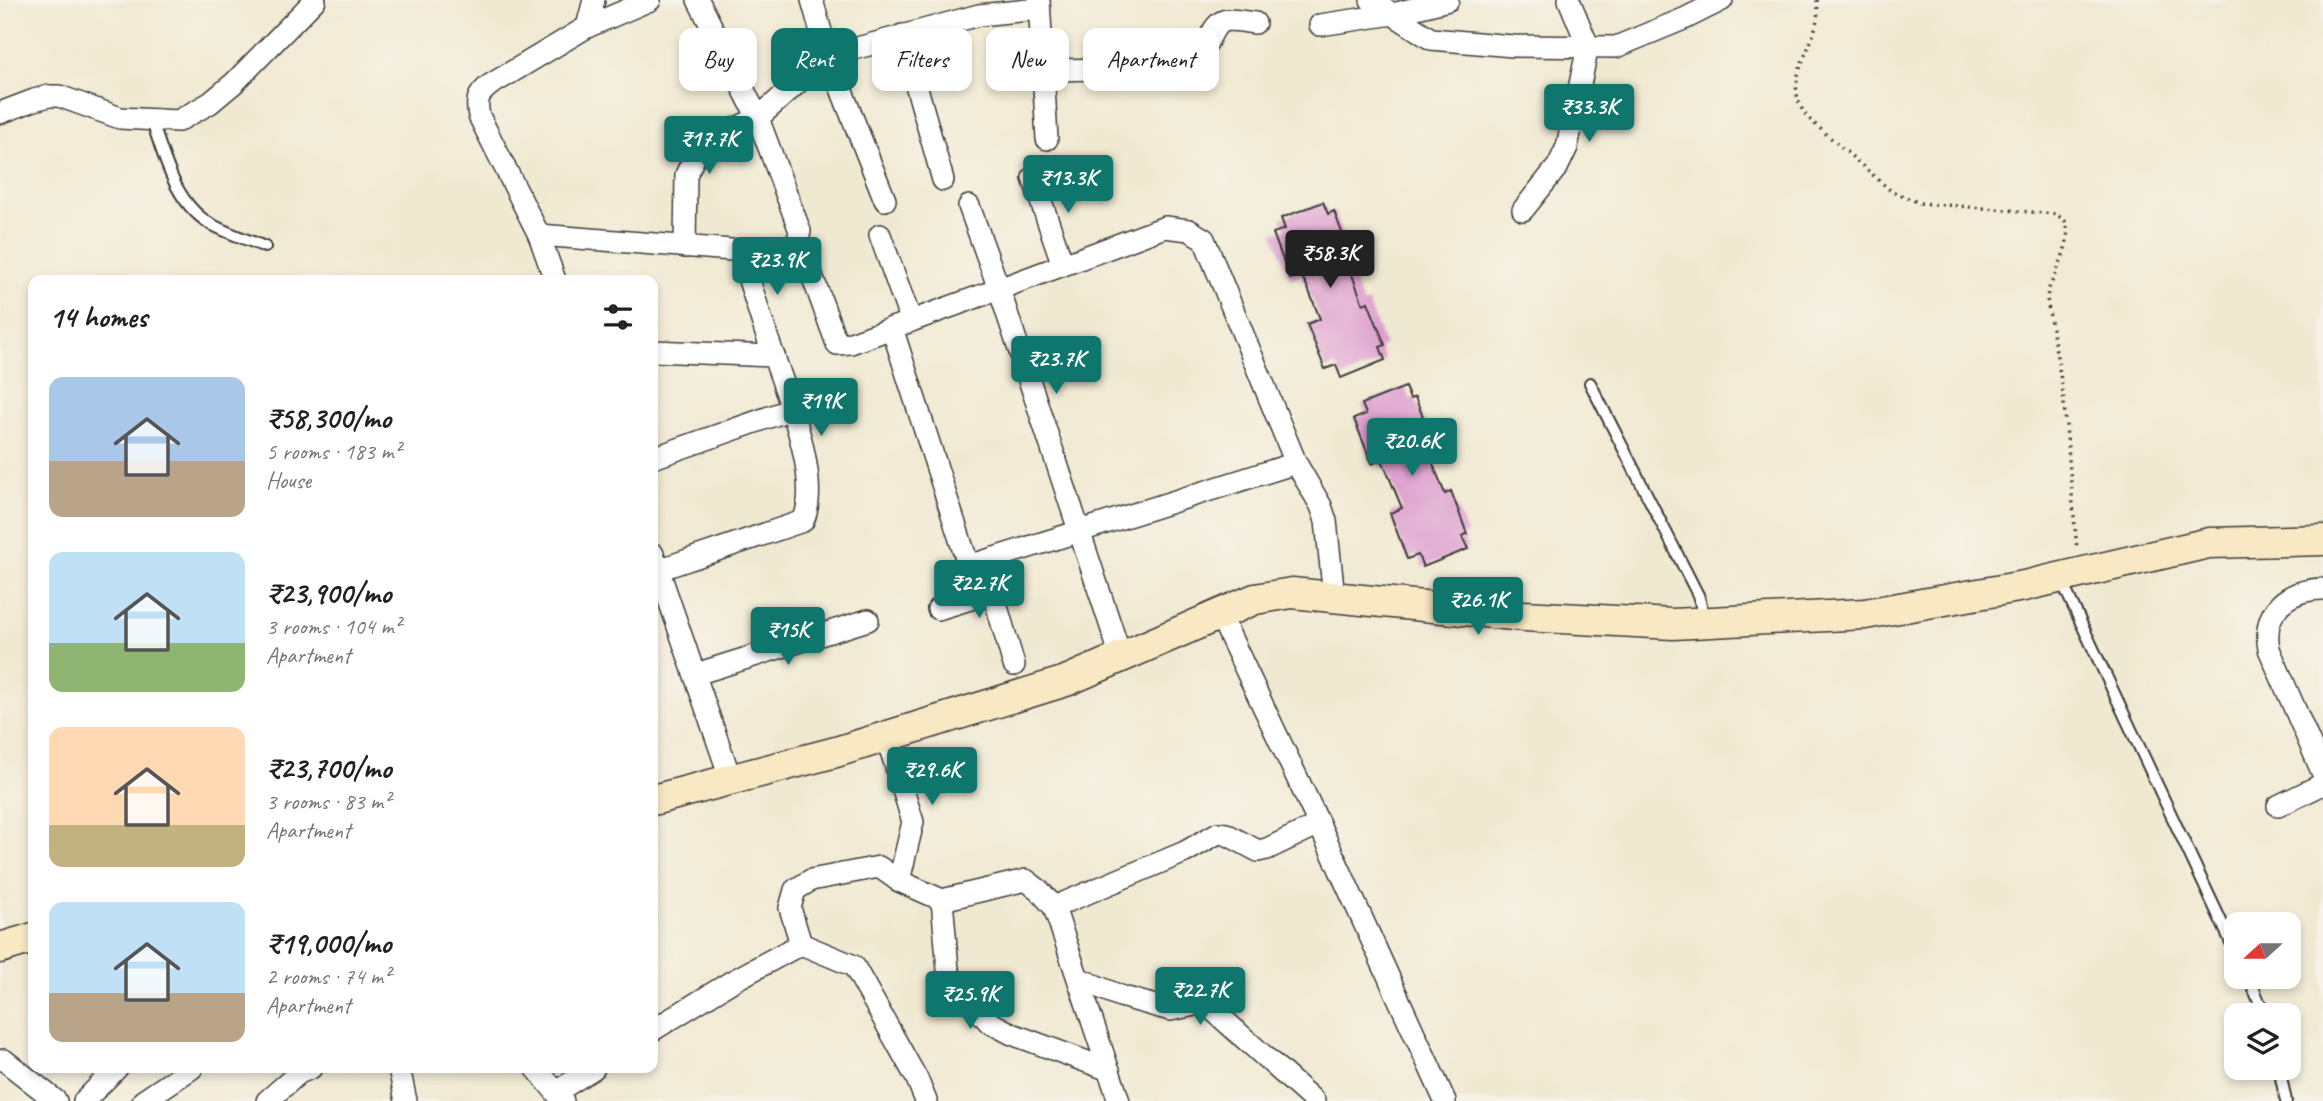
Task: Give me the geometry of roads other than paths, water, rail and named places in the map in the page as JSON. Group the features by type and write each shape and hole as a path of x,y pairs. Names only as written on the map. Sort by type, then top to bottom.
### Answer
{"street":[{"path":"0,113 50,96 58,96 120,118 178,121 210,103 234,83 315,0"},
{"path":"587,27 594,0"},
{"path":"553,275 540,236 480,117 477,103 480,93 587,27 650,0"},
{"path":"540,236 771,253 787,249 798,241 800,231 758,118 698,0"},
{"path":"812,0 820,28"},
{"path":"1371,0 1431,39 1513,46 1616,47 1722,0"},
{"path":"1320,25 1393,15 1448,0"},
{"path":"1523,210 1558,166 1567,147 1588,46 1569,0"},
{"path":"929,28 979,15 1039,5 1040,28"},
{"path":"1069,69 1145,65 1200,52 1221,22 1228,20 1255,23"},
{"path":"685,247 686,175 695,156 706,142 758,118 788,91"},
{"path":"842,91 885,200"},
{"path":"918,91 943,180"},
{"path":"1044,91 1047,139"},
{"path":"1033,178 1063,265"},
{"path":"970,206 1121,657"},
{"path":"808,267 837,344 851,343 1165,227 1189,230 1203,239 1296,463 1321,506 1326,522 1334,597"},
{"path":"880,235 966,558 972,565 1296,463"},
{"path":"658,561 803,521 808,511 808,481 792,409 740,251"},
{"path":"658,351 774,356"},
{"path":"658,456 792,409"},
{"path":"658,799 836,752 1066,681 1255,599 1292,593 1524,616 1673,624 1706,623 1865,614 2069,575 2209,543 2323,540"},
{"path":"984,562 1014,665"},
{"path":"658,568 731,780"},
{"path":"2323,589 2306,589 2294,594 2270,618 2266,634 2269,649 2323,774"},
{"path":"938,609 993,592"},
{"path":"1220,615 1445,1101"},
{"path":"696,674 868,620"},
{"path":"887,735 913,822 899,881"},
{"path":"2278,806 2323,784"},
{"path":"1054,907 1185,852 1218,833 1226,834 1258,850 1267,849 1319,824"},
{"path":"801,944 790,908 795,890 811,880 879,867 899,881 942,900 1026,880 1040,890 1054,907 1119,1101"},
{"path":"942,900 948,970 955,984 989,1022 1012,1034 1109,1070"},
{"path":"0,948 28,940"},
{"path":"658,1027 731,982 801,944"},
{"path":"801,944 854,966 917,1079 926,1101"},
{"path":"1080,979 1120,996 1170,1010 1205,1003 1314,1101"},
{"path":"1,1060 56,1101"},
{"path":"83,1101 112,1073"},
{"path":"143,1101 185,1073"},
{"path":"267,1101 299,1073"},
{"path":"400,1073 406,1101"},
{"path":"540,1073 559,1097 588,1073"}],"lane":[{"path":"151,120 174,182 188,203 208,223 265,247"},
{"path":"1590,383 1698,595 1706,623"},
{"path":"2069,575 2224,926"},
{"path":"2282,1080 2286,1101"}]}
